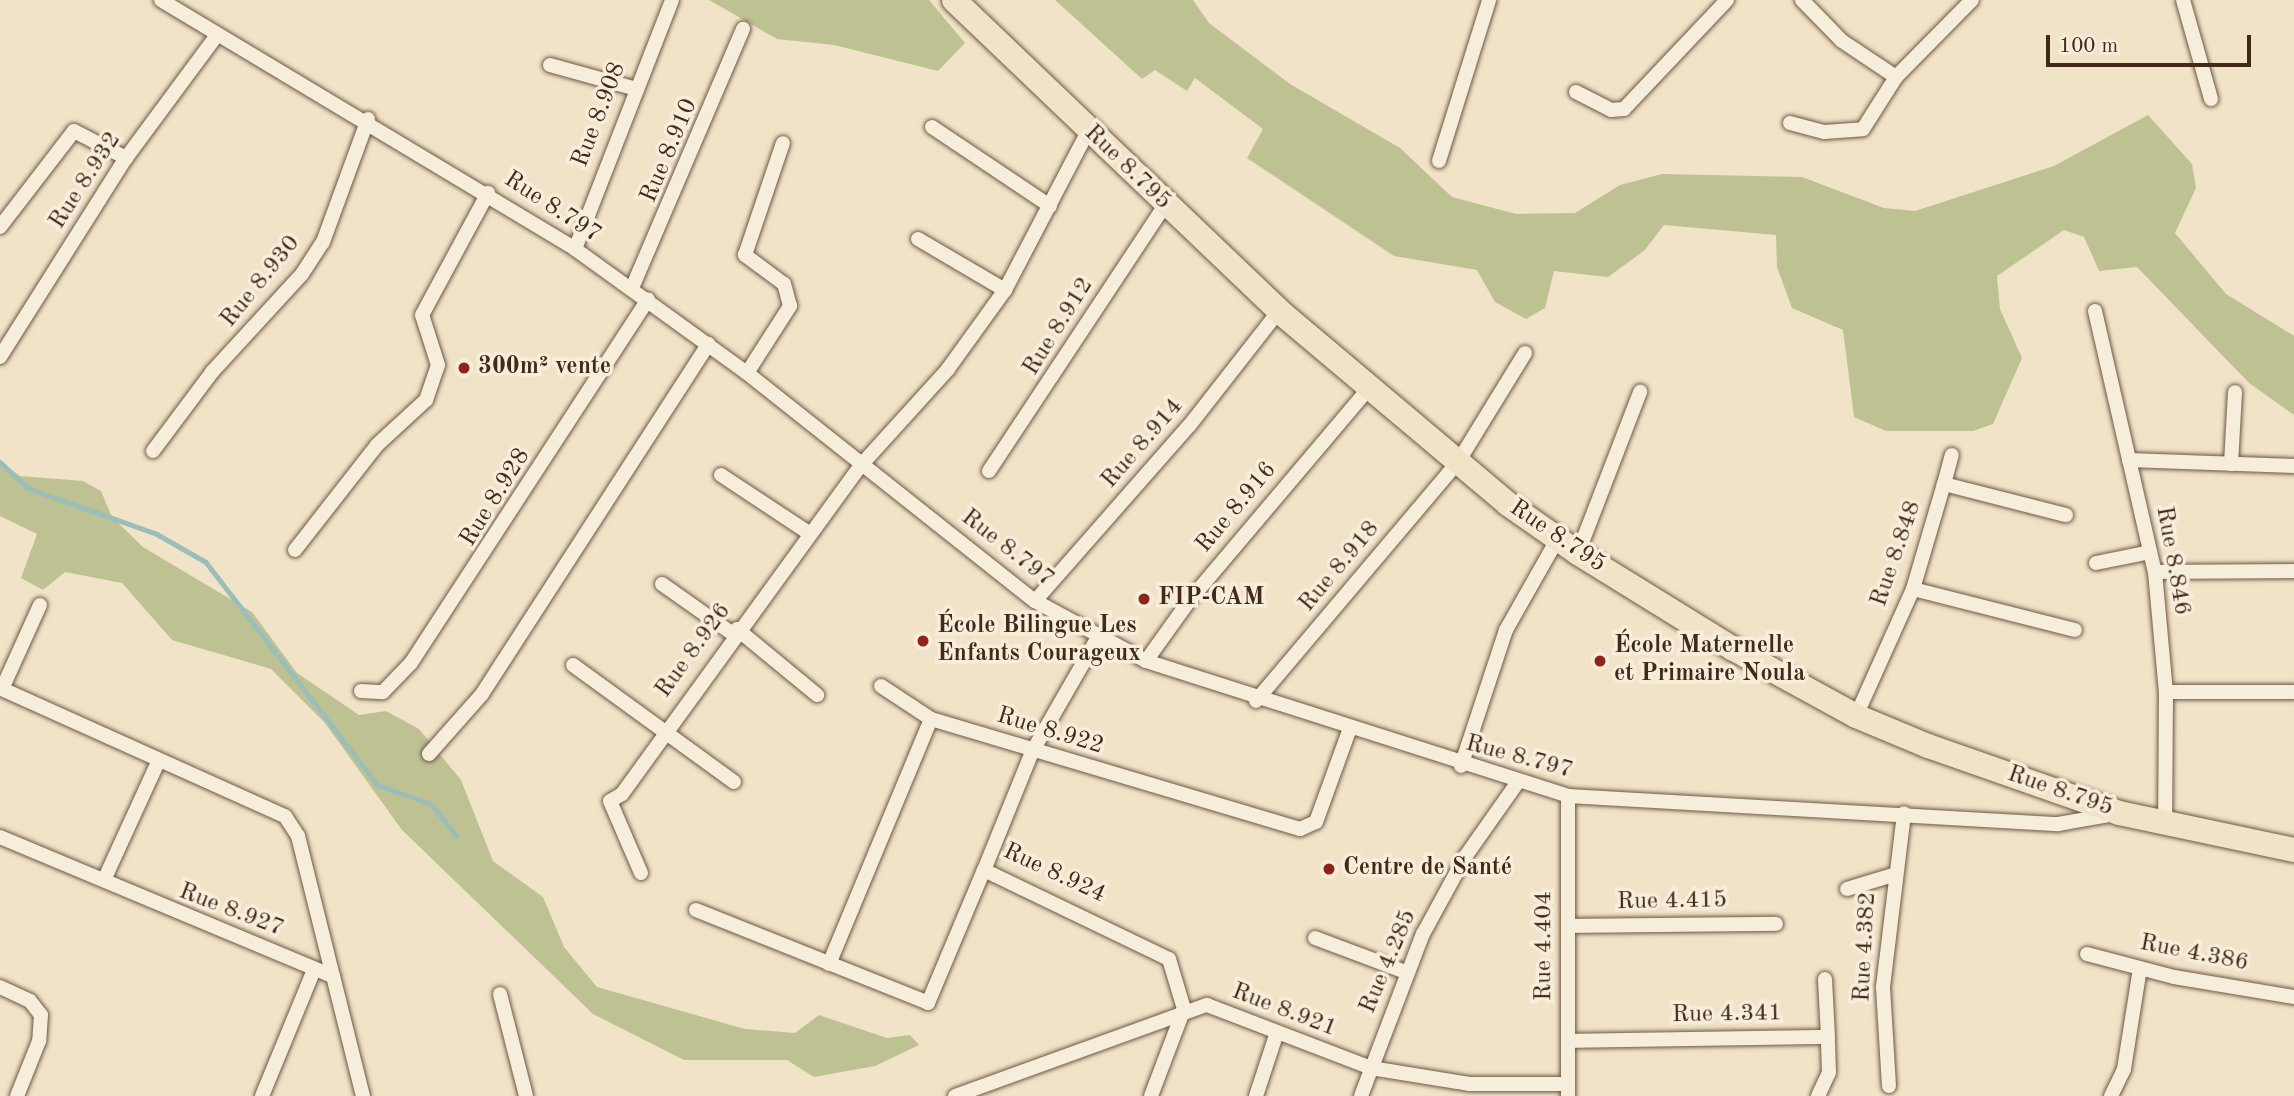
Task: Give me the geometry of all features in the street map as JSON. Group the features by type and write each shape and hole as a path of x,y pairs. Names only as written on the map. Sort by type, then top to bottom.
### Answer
{"highway":[{"name":"Rue 8.795","path":"954,0 1279,312 1458,462 1557,540 1856,716 2119,813 2294,850"}],"street":[{"name":"Rue 8.797","path":"161,0 217,35 368,119 575,249 747,373 1035,601 1097,639 1146,661 1349,731 1568,796 1904,813 2058,824 2119,813"},
{"name":"Rue 8.908","path":"575,249 633,88 672,0"},
{"path":"1439,161 1489,0"},
{"path":"1576,92 1611,110 1624,109 1727,0"},
{"path":"1802,0 1842,41 1896,77"},
{"path":"1790,123 1824,132 1863,129 1896,77 1972,0"},
{"path":"2183,0 2211,99"},
{"name":"Rue 8.910","path":"632,288 743,29"},
{"name":"Rue 8.932","path":"0,357 126,158 217,35"},
{"path":"550,65 633,88"},
{"name":"Rue 8.930","path":"153,451 212,372 302,274 323,242 368,119"},
{"path":"932,127 1049,205"},
{"path":"0,227 74,131 126,158"},
{"name":"Rue 8.926","path":"641,873 610,801 622,794 735,632 862,464 948,369 1005,290 1088,131"},
{"path":"747,373 790,306 785,284 745,255 783,143"},
{"path":"295,550 377,445 426,400 438,365 422,315 488,192"},
{"name":"Rue 8.912","path":"989,471 1165,205"},
{"path":"918,239 1005,290"},
{"name":"Rue 8.928","path":"361,691 383,692 411,663 648,300"},
{"name":"Rue 8.846","path":"2095,311 2155,572 2166,692 2165,824"},
{"name":"Rue 8.914","path":"1035,601 1189,426 1279,312"},
{"path":"429,754 482,694 708,344"},
{"name":"Rue 8.918","path":"1256,701 1458,462 1525,353"},
{"name":"Rue 8.916","path":"1146,661 1189,600 1368,388"},
{"path":"2231,464 2235,391"},
{"path":"1578,553 1640,393"},
{"path":"1944,484 1952,455"},
{"path":"2129,460 2294,466"},
{"path":"721,475 809,533"},
{"name":"Rue 8.848","path":"1856,716 1913,589 1944,484 2066,516"},
{"path":"1461,766 1506,630 1557,540"},
{"path":"2096,563 2150,552"},
{"path":"2155,572 2294,570"},
{"path":"662,584 735,632 817,695"},
{"path":"1913,589 2075,630"},
{"path":"40,605 1,691 257,800 291,822 363,1096"},
{"name":"Rue 8.924","path":"1097,639 1032,752 984,870 1164,954 1184,1009"},
{"path":"573,666 663,734 734,782"},
{"name":"Rue 8.922","path":"881,686 930,719 1032,752 1300,829 1316,822 1349,731"},
{"path":"2166,692 2294,692"},
{"path":"829,964 930,719"},
{"path":"104,880 159,760"},
{"name":"Rue 4.285","path":"1361,1096 1408,973 1465,857 1518,782"},
{"name":"Rue 4.404","path":"1568,796 1568,1090"},
{"name":"Rue 4.382","path":"1889,1086 1883,987 1893,875 1904,813"},
{"name":"Rue 8.927","path":"0,837 332,976"},
{"path":"696,910 928,1003 984,870"},
{"path":"1847,889 1893,875"},
{"name":"Rue 4.415","path":"1568,926 1776,924"},
{"path":"1315,938 1408,973"},
{"name":"Rue 4.386","path":"2087,954 2140,968 2294,997"},
{"path":"2111,1096 2124,1069 2140,968"},
{"path":"262,1096 314,970"},
{"path":"1818,1096 1829,1072 1825,979"},
{"path":"0,987 30,1001 41,1015 39,1041 17,1096"},
{"path":"500,994 526,1096"},
{"name":"Rue 8.921","path":"955,1096 1184,1009 1207,1005 1276,1035 1371,1068 1470,1090 1568,1090"},
{"path":"1151,1096 1184,1009"},
{"path":"1255,1096 1276,1035"},
{"name":"Rue 4.341","path":"1568,1041 1828,1037"}],"green space":[{"path":"709,0 929,0 965,43 938,71 834,45 777,39"},
{"path":"1055,0 1193,0 1209,23 1290,84 1400,148 1452,197 1516,214 1575,213 1620,185 1662,174 1802,177 1884,208 1915,211 2054,166 2148,115 2192,164 2196,188 2175,233 2226,294 2294,336 2294,415 2249,383 2137,267 2099,271 2084,237 2064,230 1997,276 2000,309 2022,358 1993,424 1973,431 1886,431 1854,417 1843,330 1792,308 1777,267 1776,235 1664,225 1645,250 1608,277 1554,271 1545,308 1526,319 1495,302 1477,270 1394,256 1247,158 1263,129 1195,78 1187,91 1155,70 1142,79"},
{"path":"0,462 20,476 83,481 101,491 112,517 143,547 252,612 297,673 359,715 386,711 419,729 461,780 493,861 543,897 564,947 597,987 745,1029 795,1033 819,1015 887,1038 910,1035 919,1045 875,1066 814,1077 787,1060 684,1060 593,1014 402,830 325,723 271,669 172,640 122,583 65,572 43,590 21,578 37,534 0,516"}],"waterway":[{"path":"0,462 28,488 157,534 206,562 378,785 431,804 457,836"}],"place":[{"name":"300m² vente","path":"464,368"},
{"name":"FIP-CAM","path":"1144,599"},
{"name":"École Bilingue Les Enfants Courageux","path":"923,641"},
{"name":"École Maternelle et Primaire Noula","path":"1600,661"},
{"name":"Centre de Santé","path":"1329,869"}]}
